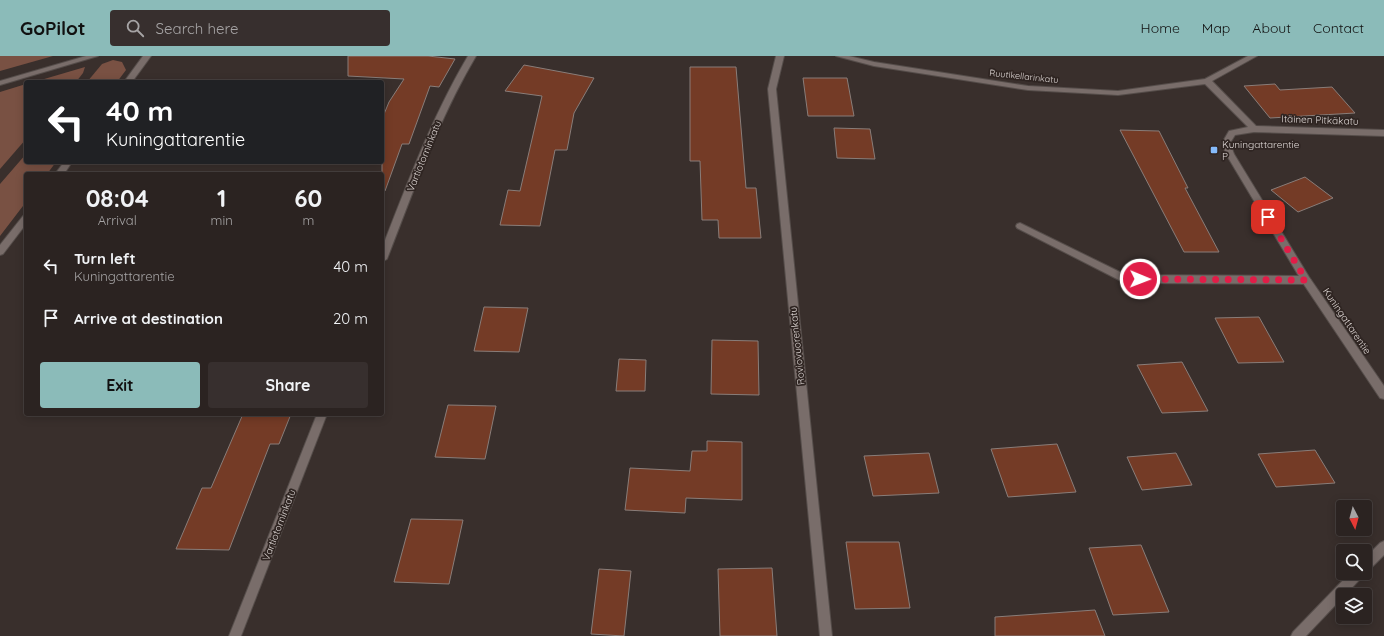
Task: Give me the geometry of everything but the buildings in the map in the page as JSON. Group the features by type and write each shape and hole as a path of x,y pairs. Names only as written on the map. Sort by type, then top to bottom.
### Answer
{"street":[{"path":"0,83 94,56"},
{"path":"129,80 147,56"},
{"name":"Vartiotorninkatu","path":"384,254 440,116 456,80 472,56"},
{"name":"Roviovuorenkatu","path":"780,56 772,89 826,636"},
{"name":"Ruutikellarinkatu","path":"840,56 874,64 1028,88 1118,93 1207,81"},
{"path":"1253,56 1207,81 1254,129"},
{"name":"Itäinen Pitkäkatu","path":"1254,129 1384,133"},
{"name":"Kuningattarentie","path":"1254,129 1232,132 1226,143 1230,154 1306,280 1384,395"},
{"path":"0,252 24,221"},
{"path":"1020,226 1125,279 1306,280"},
{"name":"Vartiotorninkatu","path":"236,636 321,416"},
{"path":"1372,559 1384,546"},
{"path":"1297,636 1351,580"}],"shaded area":[{"path":"0,56 53,56 0,71"},
{"path":"113,60 122,62 126,70 118,80 89,80 102,64"},
{"path":"85,67 83,73 78,80 41,80"},
{"path":"24,85 24,141 0,169 0,92"},
{"path":"24,156 24,164 54,164 48,172 24,172 24,205 0,236 0,184"}],"place":[{"name":"Kuningattarentie P","path":"1214,150"}],"route":[{"path":"1140,279 1306,280 1268,217"}]}
